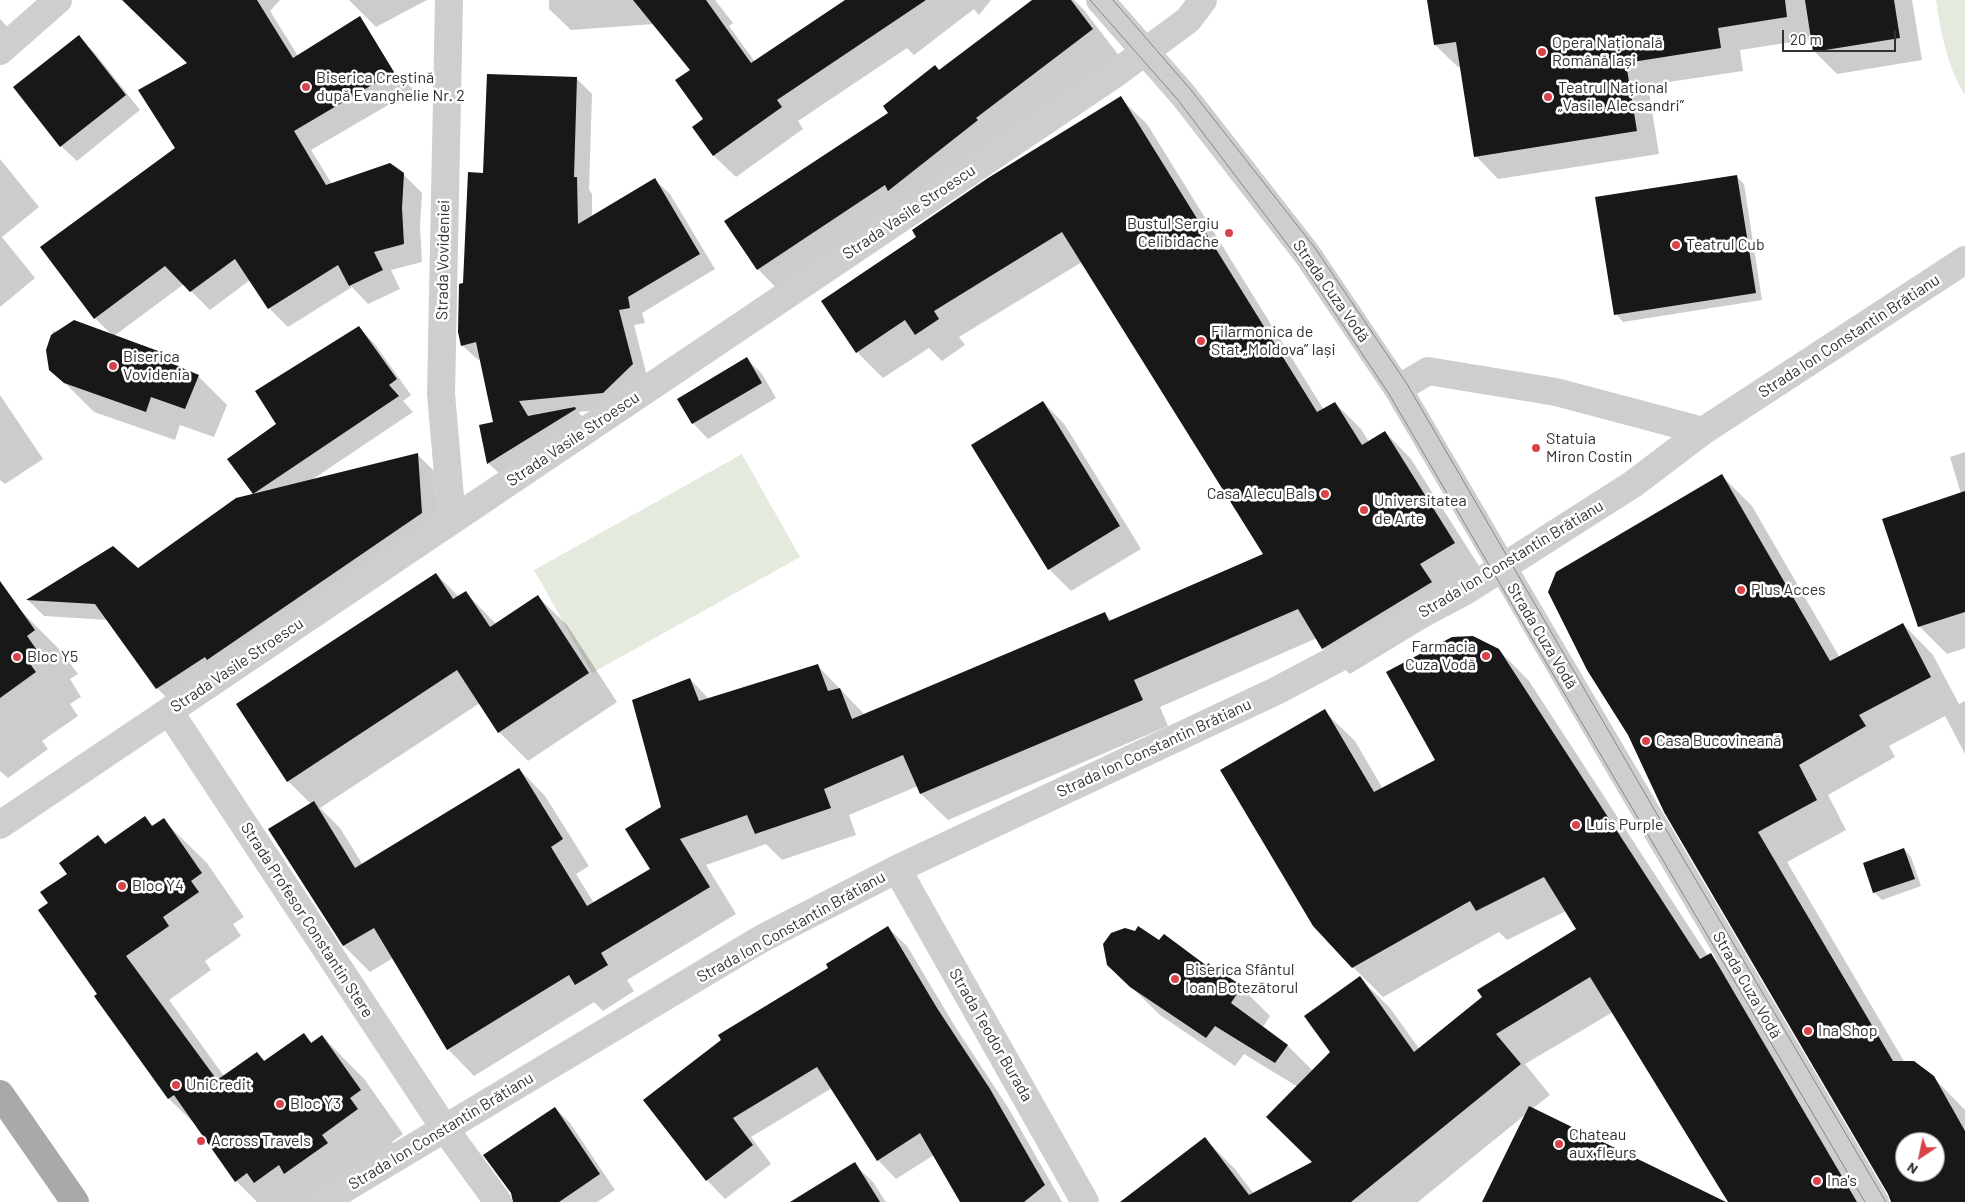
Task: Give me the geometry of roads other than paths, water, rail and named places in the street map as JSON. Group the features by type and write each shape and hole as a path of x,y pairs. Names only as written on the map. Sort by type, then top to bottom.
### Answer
{"main road":[{"path":"0,1094 76,1202"}],"street":[{"path":"0,51 58,0"},
{"name":"Strada Vovideniei","path":"448,0 441,394 452,520"},
{"name":"Strada Cuza Vodă","path":"1100,0 1184,96 1307,254 1398,389 1501,568 1875,1202"},
{"name":"Strada Vasile Stroescu","path":"0,825 1146,52 1188,20 1204,0"},
{"name":"Strada Ion Constantin Brătianu","path":"322,1202 761,939 897,869 1276,691 1467,590 1633,484 1703,431 1965,260"},
{"path":"1398,389 1428,371 1556,392 1703,431"},
{"name":"Strada Profesor Constantin Stere","path":"169,711 445,1129 498,1202"},
{"name":"Strada Teodor Burada","path":"897,869 1086,1202"}],"tram line":[{"path":"1090,0 1178,100 1300,261 1389,394 1865,1202"},
{"path":"1113,0 1191,90 1315,248 1407,384 1654,809 1886,1202"}],"place":[{"name":"Opera Națională Română Iași","path":"1542,52"},
{"name":"Biserica Creștină după Evanghelie Nr. 2","path":"306,87"},
{"name":"Teatrul Național „Vasile Alecsandri”","path":"1548,97"},
{"name":"Bustul Sergiu Celibidache","path":"1229,233"},
{"name":"Teatrul Cub","path":"1676,245"},
{"name":"Filarmonica de Stat „Moldova” Iași","path":"1201,341"},
{"name":"Biserica Vovidenia","path":"113,366"},
{"name":"Statuia Miron Costin","path":"1536,448"},
{"name":"Casa Alecu Bals","path":"1325,494"},
{"name":"Universitatea de Arte","path":"1364,510"},
{"name":"Plus Acces","path":"1741,590"},
{"name":"Farmacia Cuza Vodă","path":"1486,656"},
{"name":"Bloc Y5","path":"17,657"},
{"name":"Casa Bucovineană","path":"1646,741"},
{"name":"Luis Purple","path":"1576,825"},
{"name":"Bloc Y4","path":"122,886"},
{"name":"Biserica Sfântul Ioan Botezătorul","path":"1175,979"},
{"name":"Ina Shop","path":"1808,1031"},
{"name":"UniCredit","path":"176,1085"},
{"name":"Bloc Y3","path":"280,1104"},
{"name":"Across Travels","path":"201,1141"},
{"name":"Chateau aux fleurs","path":"1559,1144"},
{"name":"Ina's","path":"1817,1181"}]}
